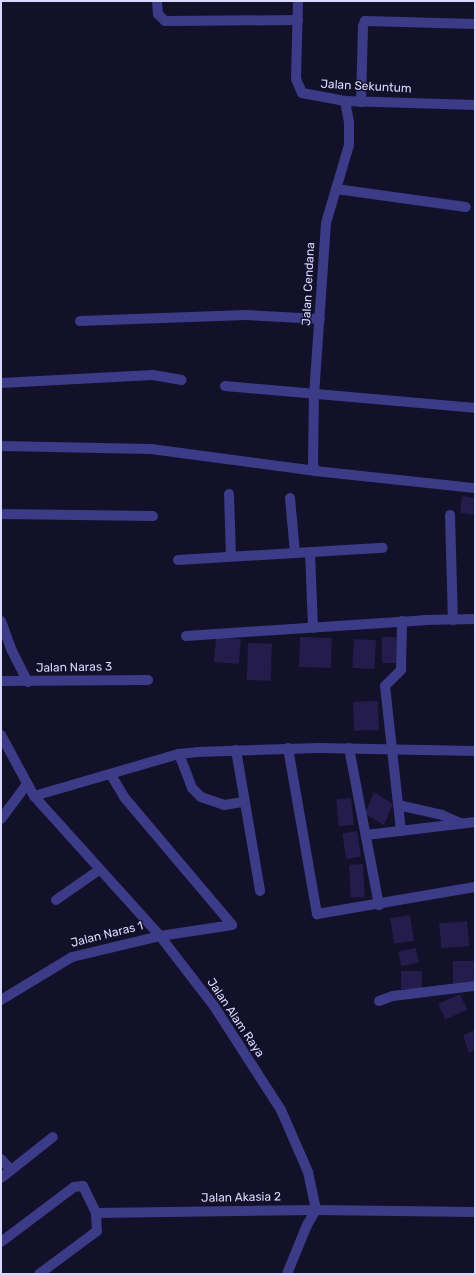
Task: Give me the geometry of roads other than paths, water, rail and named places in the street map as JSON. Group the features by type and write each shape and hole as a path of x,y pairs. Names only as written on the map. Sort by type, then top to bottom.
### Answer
{"street":[{"path":"157,1 158,14 165,21 298,20"},
{"name":"Jalan Sekuntum","path":"298,1 296,79 298,90 306,96 361,102 475,104"},
{"path":"361,102 362,26 365,22 475,24"},
{"name":"Jalan Cendana","path":"315,472 313,464 314,395 326,223 349,145 349,122 345,101"},
{"path":"336,189 466,207"},
{"path":"80,321 246,315 320,319"},
{"path":"1,383 153,376 182,380"},
{"path":"225,386 475,408"},
{"path":"1,446 151,449 315,472 475,488"},
{"path":"229,494 231,556"},
{"path":"290,498 295,553"},
{"path":"1,514 153,516"},
{"path":"450,515 453,620"},
{"path":"178,560 383,548"},
{"path":"310,552 313,628"},
{"path":"186,636 402,622 475,619"},
{"path":"1,621 11,649 28,682"},
{"path":"401,831 385,686 401,670 402,622"},
{"name":"Jalan Naras 3","path":"1,681 148,680"},
{"name":"Jalan Alam Raya","path":"1,735 34,796 160,936 214,1006 281,1110 308,1172 316,1210"},
{"path":"34,796 180,754 288,748 475,751"},
{"path":"288,748 317,914 379,905 475,887"},
{"path":"349,748 379,905"},
{"path":"236,750 260,892"},
{"path":"180,754 192,788 201,797 224,805 244,802"},
{"name":"Jalan Naras 1","path":"1,1000 72,957 160,936 232,926 124,797 111,775"},
{"path":"1,819 27,784"},
{"path":"398,805 442,815 462,824"},
{"path":"366,835 475,822"},
{"path":"56,900 99,870"},
{"path":"379,1001 393,996 475,986"},
{"path":"1,1178 52,1137"},
{"path":"1,1159 11,1170"},
{"path":"1,1242 77,1186 85,1189 96,1213 97,1231 39,1274"},
{"path":"287,1274 307,1225 316,1210 475,1212"},
{"name":"Jalan Akasia 2","path":"96,1213 316,1210"}]}
